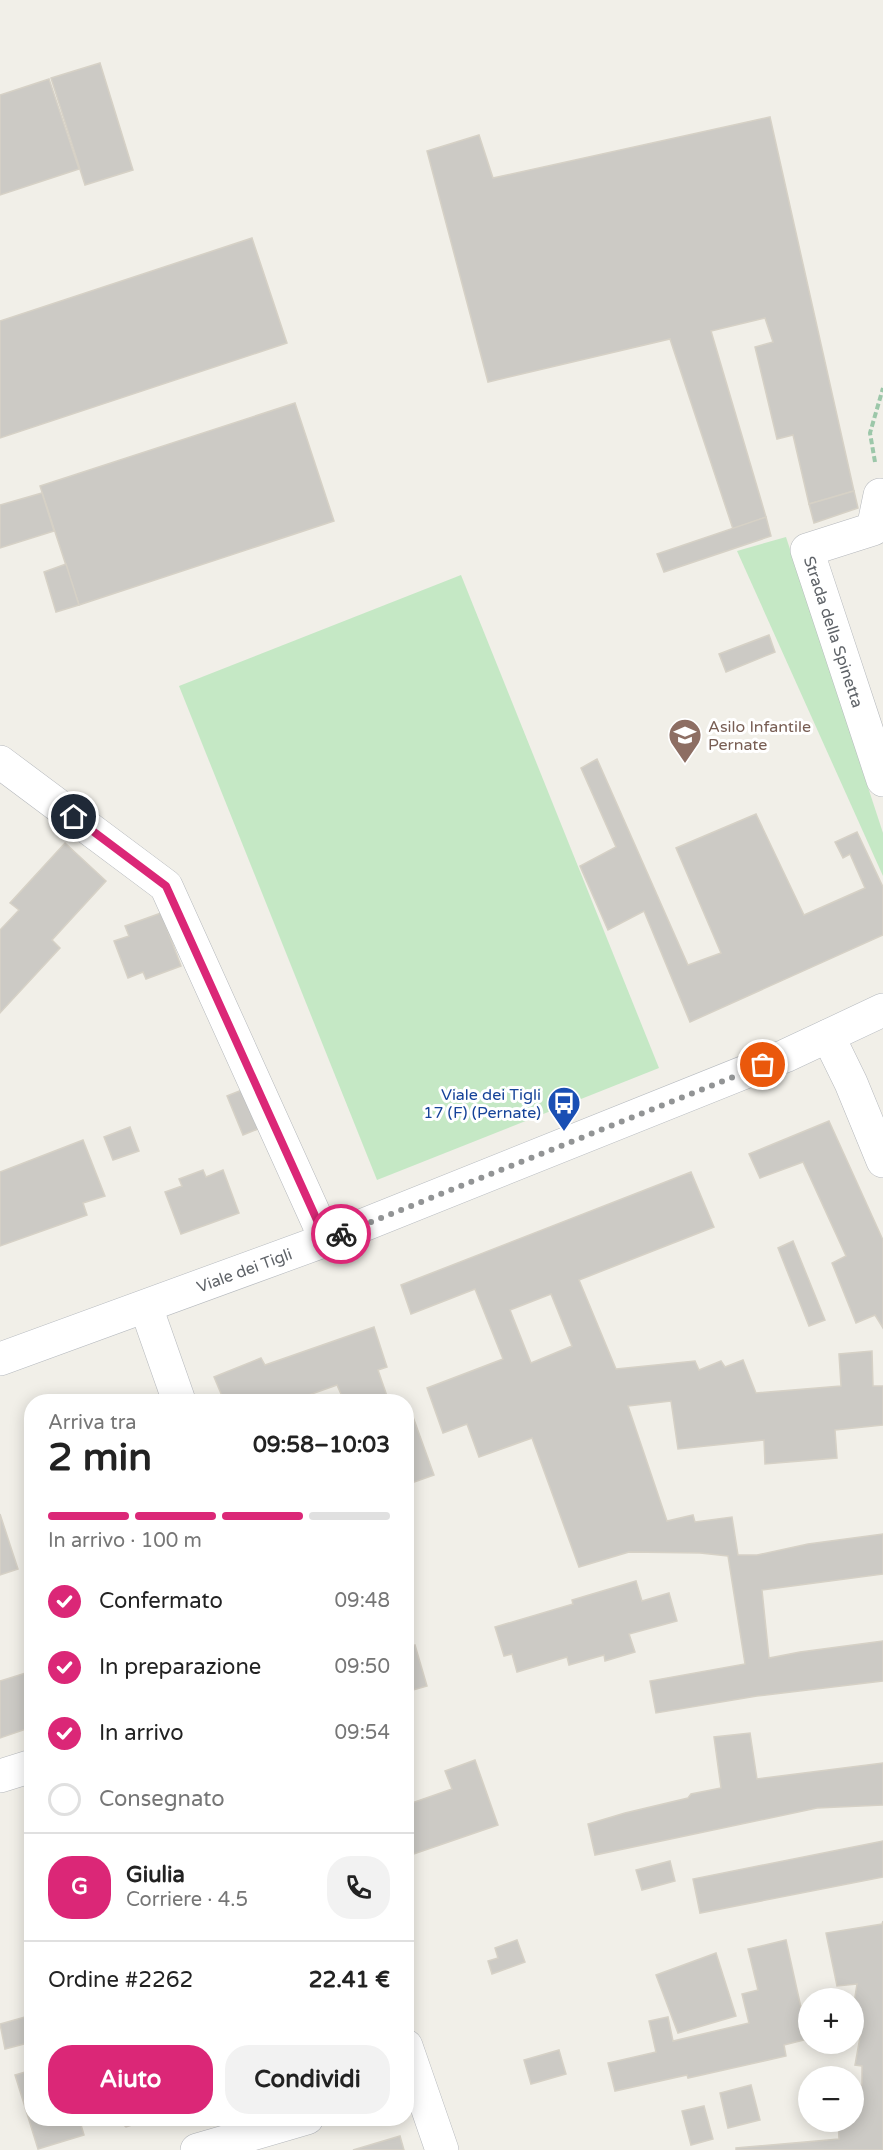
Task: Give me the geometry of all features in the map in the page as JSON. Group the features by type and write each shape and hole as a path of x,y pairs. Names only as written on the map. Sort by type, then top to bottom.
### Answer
{"street":[{"name":"Strada della Spinetta","path":"880,495 873,529 807,550 883,780"},
{"path":"0,762 166,886 326,1240"},
{"name":"Viale dei Tigli","path":"0,1359 326,1240 785,1056 883,1010"},
{"path":"828,1036 851,1083 883,1161"},
{"path":"146,1306 176,1394"},
{"path":"0,1776 24,1768"},
{"path":"414,2087 442,2150"},
{"path":"197,2150 280,2126"}],"path":[{"path":"880,495 870,433 883,388"}],"green space":[{"path":"786,537 883,833 883,876 737,551"},
{"path":"461,575 659,1068 377,1180 179,686"}],"building":[{"path":"100,63 133,170 85,185 51,78"},
{"path":"49,79 79,169 0,195 0,95"},
{"path":"770,117 854,491 809,504 793,435 777,439 755,347 773,342 765,318 711,331 766,517 733,529 670,339 488,382 427,151 479,135 493,178"},
{"path":"252,238 287,343 0,438 0,321"},
{"path":"295,403 334,521 79,605 40,486"},
{"path":"854,491 858,508 814,523 809,504"},
{"path":"42,493 54,531 0,548 0,505"},
{"path":"766,517 771,536 664,572 657,554"},
{"path":"66,564 79,605 56,612 44,572"},
{"path":"769,635 775,652 726,672 719,654"},
{"path":"597,759 688,965 721,953 676,848 756,814 804,915 865,888 850,854 843,858 835,842 857,832 883,887 883,935 690,1022 644,911 608,930 580,866 616,847 581,768"},
{"path":"65,843 106,881 52,940 60,948 0,1013 0,930 19,910 10,903"},
{"path":"161,913 181,966 146,979 143,972 128,978 114,941 129,936 125,926"},
{"path":"247,1088 263,1127 243,1135 227,1096"},
{"path":"829,1121 883,1240 883,1328 875,1315 856,1323 832,1263 846,1256 803,1162 760,1178 749,1154"},
{"path":"130,1127 139,1151 113,1160 104,1137"},
{"path":"83,1140 105,1196 83,1203 87,1215 0,1246 0,1172"},
{"path":"203,1170 206,1177 223,1170 239,1213 181,1234 165,1192 182,1186 179,1179"},
{"path":"691,1172 714,1227 579,1280 616,1369 695,1361 699,1370 721,1361 725,1367 743,1360 756,1393 841,1386 839,1354 872,1351 873,1386 883,1386 883,1425 835,1430 837,1458 765,1464 764,1440 678,1449 671,1401 628,1406 667,1521 693,1515 695,1522 732,1517 738,1555 757,1555 808,1544 883,1534 883,1574 762,1590 769,1658 883,1641 883,1681 757,1696 656,1713 650,1681 745,1664 728,1556 700,1553 629,1552 579,1567 532,1438 479,1457 467,1424 443,1433 427,1388 503,1359 475,1289 411,1314 401,1285","holes":["551,1294 572,1346 531,1363 510,1310"]},
{"path":"793,1241 825,1320 809,1326 778,1248"},
{"path":"374,1327 387,1367 378,1370 386,1394 341,1394 337,1385 312,1394 221,1394 214,1377 261,1358 265,1365"},
{"path":"414,1420 434,1475 414,1482"},
{"path":"0,1514 18,1569 0,1575"},
{"path":"636,1581 642,1601 669,1593 677,1621 629,1634 635,1652 605,1661 604,1655 569,1665 567,1657 517,1672 512,1654 504,1656 495,1627 573,1604 572,1600"},
{"path":"414,1645 427,1686 414,1690"},
{"path":"24,1674 24,1730 0,1738 0,1681"},
{"path":"750,1733 757,1779 883,1763 883,1805 817,1808 595,1855 588,1824 688,1798 691,1794 721,1788 714,1737"},
{"path":"475,1760 498,1825 414,1854 414,1802 452,1789 445,1771"},
{"path":"883,1841 883,1877 700,1913 693,1879"},
{"path":"670,1861 675,1881 642,1890 636,1870"},
{"path":"883,1921 883,2150 736,2150 736,2148 839,2139 839,2132 864,2132 864,2066 855,2065 857,2054 864,2054 864,1988 856,1988 857,1984 837,1986 826,1933 882,1924"},
{"path":"517,1940 525,1962 492,1974 488,1961 498,1958 495,1948"},
{"path":"786,1940 798,1994 798,2042 784,2045 786,2056 688,2078 687,2075 615,2091 608,2063 656,2052 649,2021 668,2017 673,2041 749,2023 742,1994 758,1990 748,1949"},
{"path":"716,1953 736,2016 678,2033 656,1975"},
{"path":"24,2017 24,2044 5,2049 0,2024"},
{"path":"559,2050 566,2074 531,2084 524,2060"},
{"path":"24,2072 24,2104 15,2075"},
{"path":"751,2085 760,2120 728,2128 720,2093"},
{"path":"704,2106 713,2139 691,2145 682,2111"},
{"path":"31,2126 81,2126 84,2135 38,2149"},
{"path":"400,2136 404,2150 353,2150"}],"way so far":[{"path":"341,1234 763,1065"}],"place":[{"name":"Asilo Infantile Pernate","path":"685,764"},
{"name":"Viale dei Tigli 17 (F) (Pernate)","path":"564,1132"}],"route":[{"path":"74,817 166,886 326,1240 341,1234"}]}
